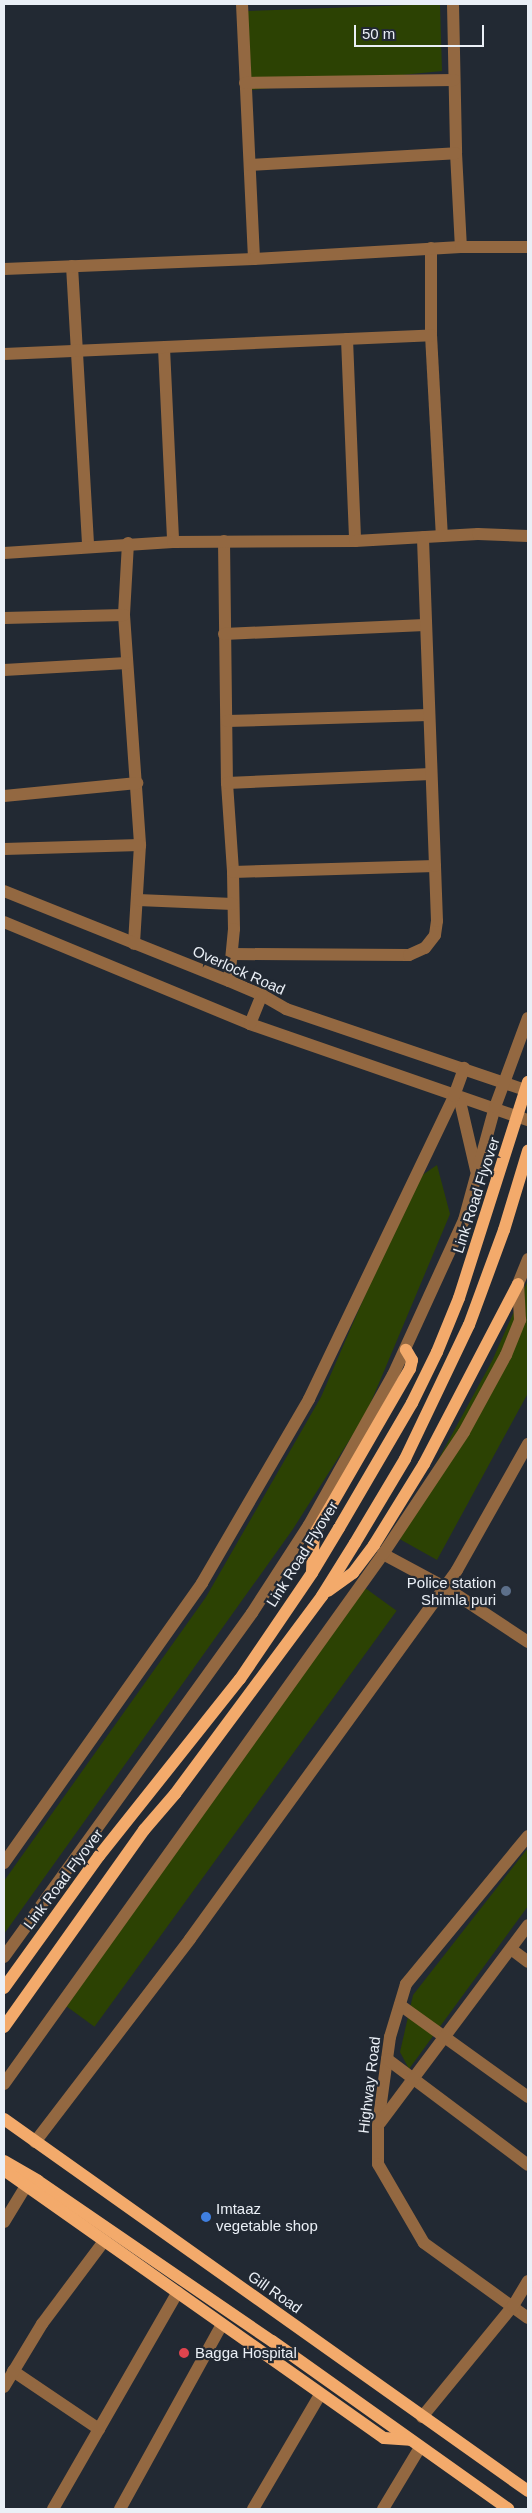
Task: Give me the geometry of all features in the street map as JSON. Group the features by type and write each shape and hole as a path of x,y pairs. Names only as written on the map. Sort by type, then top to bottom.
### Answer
{"main road":[{"name":"Link Road Flyover","path":"4,1988 99,1856 240,1679 312,1573 412,1403 437,1352 459,1298 528,1082"},
{"path":"4,2027 144,1830 211,1746 322,1596 405,1459 469,1325 504,1230 528,1151"},
{"path":"322,1596 353,1573 374,1545 424,1464 463,1386 518,1284"},
{"path":"312,1573 314,1536 410,1369 412,1360 406,1350"},
{"name":"Gill Road","path":"4,2119 422,2418 528,2491"},
{"path":"4,2161 38,2181 390,2424 415,2444 508,2509"},
{"path":"4,2170 178,2292 320,2396 384,2438 415,2444"}],"street":[{"path":"242,4 254,259"},
{"path":"452,4 456,153 461,246"},
{"path":"246,83 454,80"},
{"path":"250,165 456,153"},
{"path":"4,269 254,259 461,246 528,247"},
{"path":"431,248 431,335 442,536"},
{"path":"72,266 88,548"},
{"path":"4,354 431,335"},
{"path":"347,339 355,541"},
{"path":"164,348 173,542"},
{"path":"4,553 173,542 355,541 478,534 528,536"},
{"path":"232,954 409,955 425,948 435,935 437,920 436,866 428,715 423,537"},
{"path":"224,541 227,783 233,872 232,954 229,980"},
{"path":"128,544 124,615 140,845 134,944"},
{"path":"4,618 124,615"},
{"path":"224,634 425,625"},
{"path":"4,670 127,663"},
{"path":"227,721 428,715"},
{"path":"227,783 431,774"},
{"path":"4,796 137,783"},
{"path":"4,849 140,845"},
{"path":"233,872 436,866"},
{"name":"Overlock Road","path":"4,891 229,980 262,994 286,1009 528,1091"},
{"path":"138,900 233,904"},
{"path":"4,922 250,1024 528,1120"},
{"path":"250,1024 262,994"},
{"path":"4,1957 252,1612 309,1524 406,1350 464,1220 476,1170 495,1108 528,1018"},
{"path":"4,1863 202,1583 309,1399 457,1096 464,1068"},
{"path":"457,1096 476,1170"},
{"path":"4,2084 383,1554 464,1432 506,1355 520,1320 518,1284 528,1259"},
{"path":"35,2142 190,1939 445,1587 457,1570 528,1444"},
{"path":"383,1554 445,1587 528,1642"},
{"name":"Highway Road","path":"528,1836 406,1984 390,2037 378,2125 378,2164 424,2243 528,2318"},
{"path":"378,2125 528,1925"},
{"path":"511,1949 528,1962"},
{"path":"400,2005 528,2098"},
{"path":"387,2059 528,2165"},
{"path":"4,2222 26,2186"},
{"path":"4,2387 42,2324 104,2241"},
{"path":"422,2418 512,2306 528,2281"},
{"path":"53,2509 178,2292"},
{"path":"120,2509 222,2324"},
{"path":"14,2371 100,2429"},
{"path":"253,2509 320,2396"},
{"path":"383,2509 415,2444"}],"green space":[{"path":"440,4 442,71 252,90 247,11"},
{"path":"437,1165 450,1214 366,1414 293,1529 4,1934 4,1881 206,1597 321,1397 415,1180"},
{"path":"528,1280 528,1393 437,1560 396,1537 492,1361"},
{"path":"361,1585 397,1611 94,2027 59,2001"},
{"path":"528,1848 528,1906 409,2069 400,2052 413,1995"}],"place":[{"name":"Police station Shimla puri","path":"506,1591"},
{"name":"Imtaaz vegetable shop","path":"206,2217"},
{"name":"Bagga Hospital","path":"184,2353"}]}
